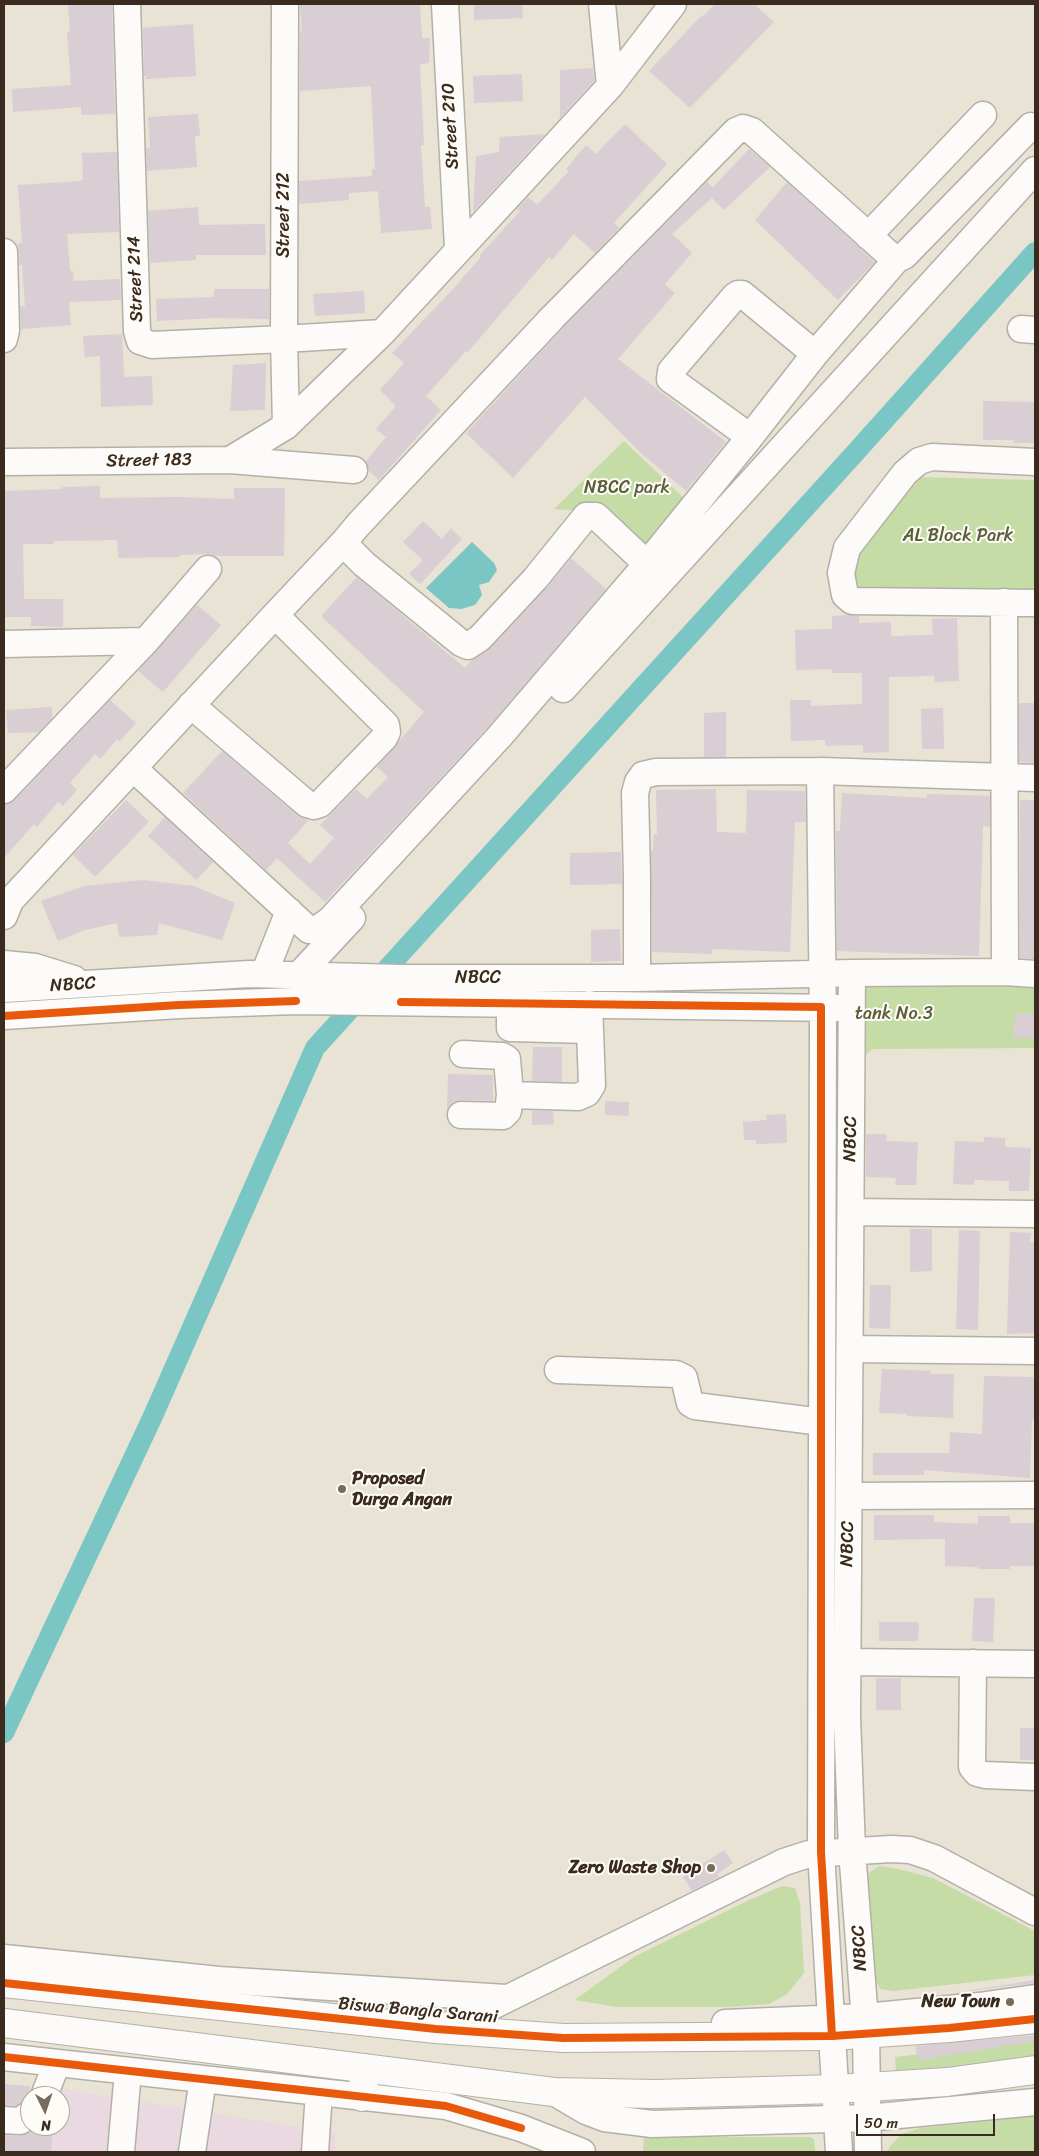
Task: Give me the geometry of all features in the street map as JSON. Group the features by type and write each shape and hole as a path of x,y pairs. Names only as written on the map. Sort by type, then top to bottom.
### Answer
{"main road":[{"name":"Biswa Bangla Sarani","path":"4,1983 436,2029 563,2038 1035,2019"},
{"path":"4,2023 554,2092 655,2094 867,2088 947,2082 1035,2070"},
{"path":"362,2097 365,2068"}],"street":[{"name":"Street 214","path":"126,4 137,331 140,341 152,344 284,339 382,332"},
{"name":"Street 212","path":"285,4 284,339 286,426"},
{"name":"Street 210","path":"445,4 458,248"},
{"path":"602,4 610,86"},
{"path":"230,460 286,426 382,332 610,86 673,4"},
{"path":"868,236 983,115"},
{"path":"133,768 309,930 316,930 330,920 499,736 647,564 815,354 897,259 904,256 1031,126"},
{"path":"4,916 10,900 358,525 552,317 736,131 744,128 752,131 868,236 897,259"},
{"path":"304,975 1035,170"},
{"path":"4,252 6,330 4,338"},
{"path":"750,437 673,383 670,379 671,371 734,296 738,294 742,294 815,354"},
{"path":"1035,462 932,457 919,461 905,473 847,548 841,573 845,595 852,601 1035,603"},
{"name":"Street 183","path":"4,462 230,460 354,470"},
{"path":"343,543 364,564 461,643 468,646 480,638 529,585 586,516 596,516 647,564"},
{"path":"4,790 146,641 208,568"},
{"path":"1004,602 1005,972"},
{"path":"191,705 307,804 314,806 320,804 384,738 386,725 275,615"},
{"path":"4,644 146,641"},
{"path":"820,771 821,1852 839,2152"},
{"path":"637,978 635,793 638,782 643,775 656,772 820,771 1035,778"},
{"path":"264,974 289,911"},
{"path":"4,964 34,967 88,984"},
{"path":"852,973 1005,972 1035,974"},
{"name":"NBCC","path":"4,989 264,974 354,976 400,990 637,978 852,973 846,1717 852,1850 866,2026 868,2152"},
{"path":"348,1001 354,976"},
{"path":"4,1016 179,1005 348,1001 400,990 510,1004 853,1008"},
{"path":"510,1004 510,1028 590,1030"},
{"path":"510,1095 578,1097 587,1093 592,1085 589,1004"},
{"path":"461,1115 503,1116 508,1111 510,1095 507,1059 502,1056 462,1054"},
{"path":"851,1212 1035,1214"},
{"path":"850,1349 1035,1350"},
{"path":"558,1370 676,1374 684,1378 690,1403 695,1406 822,1422"},
{"path":"849,1496 1035,1496"},
{"path":"847,1662 1035,1664"},
{"path":"973,1663 972,1767 977,1773 985,1775 1035,1777"},
{"path":"436,2029 464,2020 784,1862 796,1857 821,1852 910,1850 934,1858 1035,1912"},
{"path":"4,1958 219,1980 508,1998"},
{"path":"866,2026 1035,1998"},
{"path":"4,2057 446,2106 521,2128 582,2152"},
{"path":"48,2086 57,2063"},
{"path":"121,2152 128,2071"},
{"path":"192,2152 202,2080"},
{"path":"315,2152 319,2092"},
{"path":"554,2092 586,2111 604,2118 623,2122 700,2123 867,2118 1035,2102"},
{"path":"4,2120 20,2121"}],"shaded area":[{"path":"70,2090 335,2133 335,2152 51,2152 52,2136 70,2136"}],"green space":[{"name":"NBCC park","path":"624,441 702,515 658,555 609,515 601,512 554,509"},
{"name":"AL Block Park","path":"917,477 1035,480 1035,597 856,591 855,554"},
{"name":"tank No.3","path":"853,978 1035,983 1035,1048 872,1049 861,1059"},
{"path":"879,1866 933,1878 1035,1931 1035,1975 894,1991 880,1989 871,1971 866,1889 869,1873"},
{"path":"782,1886 795,1888 800,1903 804,1973 787,1994 769,2004 727,2007 616,2007 575,2000 634,1957 749,1900"},
{"path":"1035,2040 1035,2058 989,2065 896,2073 895,2057"},
{"path":"1035,2116 1035,2152 887,2152 902,2134 920,2128"},
{"path":"644,2137 810,2137 814,2139 815,2152 643,2152"}],"water":[{"path":"472,542 494,563 497,570 489,582 479,585 482,595 475,605 461,609 449,608 426,588"}],"building":[{"path":"68,4 112,4 115,114 81,115 81,107 13,112 12,89 71,85 67,32 70,31"},
{"path":"300,4 420,4 422,38 430,38 429,63 420,64 424,145 421,145 425,207 430,207 432,229 381,233 378,191 349,193 349,200 299,204 299,181 372,176 372,169 375,169 371,86 300,91 300,31 302,31"},
{"path":"474,4 522,4 523,18 474,20"},
{"path":"715,4 754,4 774,22 690,108 649,71 702,15"},
{"path":"193,24 196,76 146,79 146,76 144,76 143,28"},
{"path":"593,68 594,81 560,118 560,70"},
{"path":"522,74 523,101 474,103 473,76"},
{"path":"198,114 200,136 195,136 197,167 147,171 146,149 150,148 148,117"},
{"path":"625,124 667,164 614,223 619,228 595,253 574,234 552,260 549,257 468,352 466,351 426,396 441,410 379,480 369,471 366,461 386,437 376,429 396,406 380,390 404,363 392,353 454,288 481,257 480,255 521,210 516,210 528,197 537,205 569,171 566,169 586,145 596,154"},
{"path":"545,134 473,212 476,156 499,152 500,137"},
{"path":"749,149 770,167 724,210 712,198 672,234 692,253 665,284 675,293 618,359 726,442 686,491 642,454 585,397 513,478 466,433 564,327 707,182 713,187"},
{"path":"117,152 119,232 67,234 70,271 73,271 74,281 120,279 121,300 69,302 71,325 21,329 20,306 25,306 22,265 19,265 18,243 22,243 18,185 83,180 82,153"},
{"path":"787,182 875,262 838,300 755,220"},
{"path":"198,207 199,225 265,224 266,255 196,255 196,260 150,263 148,211"},
{"path":"214,289 269,289 269,319 214,318 157,321 156,299 214,297"},
{"path":"364,291 365,313 315,316 313,294"},
{"path":"122,334 124,377 152,376 153,405 101,407 100,356 85,357 83,336"},
{"path":"266,363 265,410 230,411 233,365"},
{"path":"983,401 1035,402 1035,443 1014,443 1014,440 983,440"},
{"path":"100,486 100,498 179,497 234,499 234,488 285,488 284,556 214,556 210,554 180,555 180,557 118,558 117,540 54,541 54,544 23,544 24,599 63,599 63,627 31,626 31,617 4,617 4,491"},
{"path":"423,521 442,539 451,528 462,539 420,584 409,574 423,560 403,542"},
{"path":"571,558 606,589 488,727 325,902 277,858 266,870 183,793 222,751 297,815 308,821 288,843 310,864 334,838 320,825 356,789 367,799 388,777 377,767 424,712 321,616 357,577 465,668 472,660 491,648 546,589"},
{"path":"197,605 221,625 163,692 138,671"},
{"path":"832,616 859,616 859,623 891,622 891,636 933,635 932,619 957,618 959,681 935,682 934,676 889,677 889,752 863,753 863,745 825,746 825,740 791,741 790,700 811,700 811,706 862,704 862,673 832,673 832,669 796,670 795,630 832,629"},
{"path":"110,700 136,723 120,741 117,739 100,759 95,754 70,783 77,790 63,806 58,802 37,827 34,824 4,858 4,805 15,800"},
{"path":"1019,703 1035,703 1035,763 1019,762"},
{"path":"52,707 52,718 39,732 8,733 6,710"},
{"path":"943,708 944,749 922,749 921,709"},
{"path":"726,712 726,757 704,757 704,713"},
{"path":"716,789 717,832 746,833 747,790 805,791 806,822 795,822 790,952 712,949 712,954 652,952 651,851 653,851 654,834 657,834 656,790"},
{"path":"842,793 927,798 927,794 990,796 990,827 983,826 979,956 837,951 836,831 840,831"},
{"path":"126,800 149,822 95,877 73,855"},
{"path":"1020,800 1035,800 1035,959 1020,958"},
{"path":"165,817 213,862 196,880 148,836"},
{"path":"621,852 622,884 570,885 570,853"},
{"path":"143,880 194,886 235,903 222,940 159,923 157,935 119,937 117,923 85,930 58,941 41,901 84,886"},
{"path":"620,929 621,961 591,962 591,930"},
{"path":"1015,1014 1035,1014 1035,1038 1014,1038"},
{"path":"533,1047 562,1047 562,1082 532,1081"},
{"path":"448,1074 493,1075 493,1101 461,1100 453,1102 447,1111"},
{"path":"605,1101 629,1102 629,1116 605,1115"},
{"path":"532,1111 553,1111 554,1124 532,1125"},
{"path":"786,1114 787,1143 756,1144 756,1140 744,1140 743,1122 767,1120 766,1115"},
{"path":"866,1134 887,1134 886,1141 918,1142 916,1185 895,1185 896,1178 866,1177"},
{"path":"984,1137 1005,1138 1005,1147 1031,1148 1029,1191 1009,1191 1009,1181 974,1180 974,1185 953,1184 955,1141 984,1142"},
{"path":"910,1229 932,1229 932,1271 910,1272"},
{"path":"959,1230 980,1231 978,1330 956,1329"},
{"path":"1010,1232 1031,1233 1030,1242 1035,1243 1035,1333 1007,1334"},
{"path":"870,1285 891,1285 890,1329 869,1328"},
{"path":"882,1369 930,1371 930,1374 954,1374 953,1418 879,1413"},
{"path":"984,1376 1035,1377 1035,1420 1032,1420 1030,1478 924,1470 924,1475 873,1475 873,1453 949,1453 950,1432 982,1434"},
{"path":"874,1515 934,1515 934,1522 978,1524 978,1516 1010,1516 1010,1523 1035,1523 1035,1566 1010,1566 1010,1569 978,1569 978,1567 945,1566 945,1539 874,1540"},
{"path":"974,1598 995,1598 993,1642 972,1641"},
{"path":"879,1622 919,1622 918,1641 879,1641"},
{"path":"876,1678 901,1678 901,1710 876,1710"},
{"path":"1020,1728 1035,1728 1035,1760 1020,1760"},
{"name":"Zero Waste Shop","path":"724,1850 733,1863 717,1874 720,1877 692,1891 683,1877"},
{"path":"1035,1980 1035,1983 953,1993"},
{"path":"1035,2035 1035,2041 918,2060 915,2046"},
{"path":"4,2084 30,2086 20,2086 20,2104 16,2106 4,2105"},
{"path":"4,2135 52,2136 51,2152 4,2152"}],"waterway":[{"path":"4,1733 153,1416 315,1048 1035,252"}],"cycle path":[{"path":"4,1016 179,1005 296,1001"},
{"path":"401,1002 821,1007 821,1852 832,2036"},
{"path":"4,1983 436,2029 563,2038 832,2036 949,2028 1035,2019"},
{"path":"4,2057 446,2106 521,2128"}],"place":[{"name":"Proposed Durga Angan","path":"342,1489"},
{"name":"Zero Waste Shop","path":"711,1868"},
{"name":"New Town","path":"1010,2002"}]}
